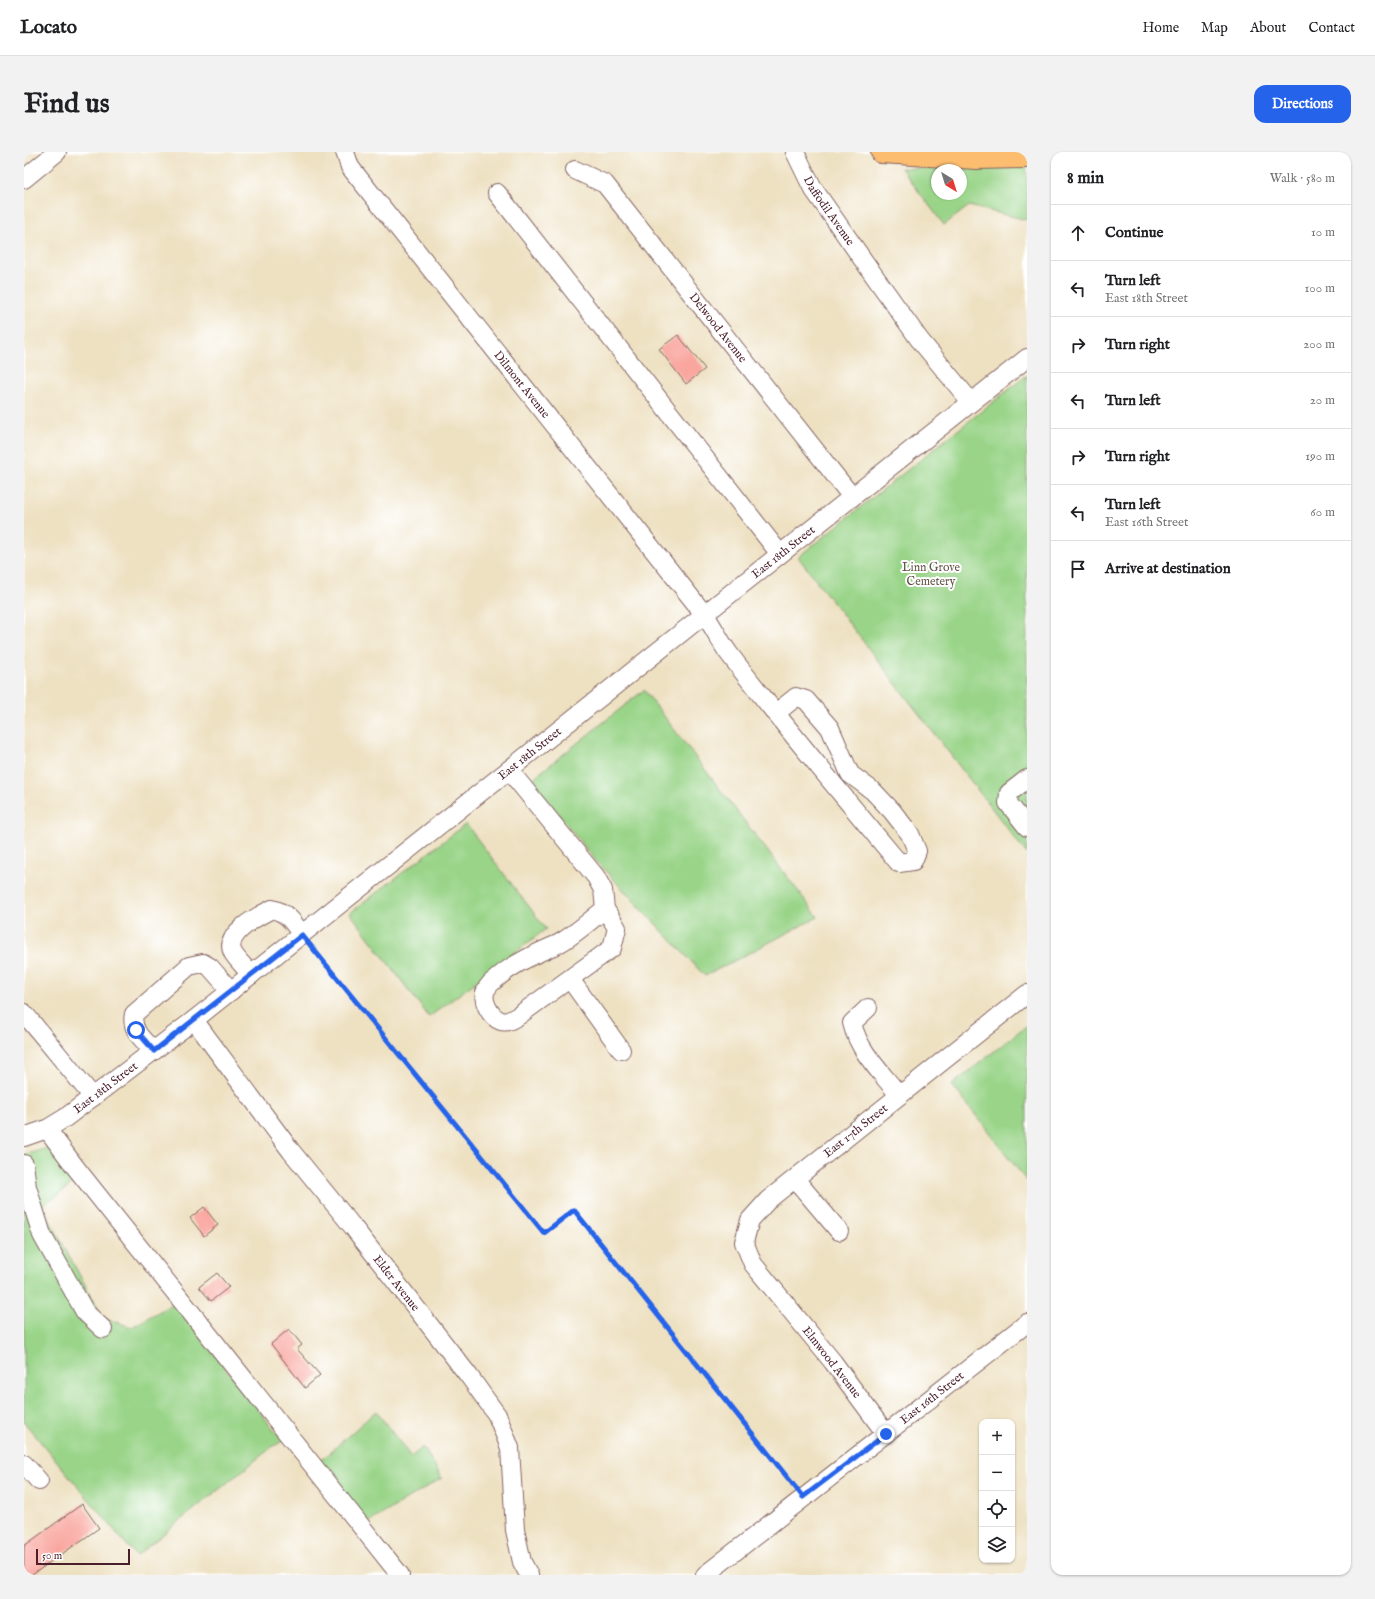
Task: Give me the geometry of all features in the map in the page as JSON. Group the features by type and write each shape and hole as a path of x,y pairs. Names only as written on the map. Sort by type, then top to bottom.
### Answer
{"main road":[{"path":"882,152 976,158 1027,157"}],"street":[{"path":"24,179 57,152"},
{"name":"Dilmont Avenue","path":"345,152 350,167 704,614 729,654 776,713 899,863 913,861 917,851 910,834 873,791 850,774 830,728 806,700 796,697 776,713"},
{"name":"Daffodil Avenue","path":"795,152 812,187 868,267 919,339 971,402"},
{"name":"Delwood Avenue","path":"575,170 605,184 852,497"},
{"path":"497,193 780,554"},
{"name":"East 18th Street","path":"24,1136 47,1129 65,1118 194,1020 1027,358"},
{"path":"509,770 596,877 603,890 605,909 617,928 612,948 518,1016 509,1021 500,1021 491,1013 486,1006 486,990 496,979 506,971 545,949 558,944 605,909"},
{"path":"1027,779 1009,793 1008,803 1027,827"},
{"path":"251,975 233,953 232,943 235,933 272,909 288,916 302,935"},
{"path":"154,1051 136,1030 132,1021 134,1014 189,966 203,963 210,967 231,991"},
{"path":"570,979 622,1050"},
{"name":"East 17th Street","path":"775,1290 754,1264 744,1242 750,1220 768,1200 1027,994"},
{"path":"868,1008 852,1023 855,1035 860,1047 900,1095"},
{"path":"24,1013 93,1097"},
{"name":"Elder Avenue","path":"194,1020 291,1151 396,1283 497,1415 510,1448 515,1530 522,1562 529,1575"},
{"path":"47,1129 90,1187 400,1575"},
{"path":"24,1164 27,1187 42,1235 85,1312 103,1329"},
{"path":"795,1179 839,1231"},
{"name":"Elmwood Avenue","path":"775,1290 833,1362 886,1434"},
{"name":"East 16th Street","path":"705,1575 1027,1323"},
{"path":"24,1464 39,1482"}],"path":[{"path":"302,935 544,1233 574,1210 803,1497"}],"green space":[{"path":"1027,164 1027,220 969,206 944,225 901,168 931,168 931,200 967,200 967,168"},
{"name":"Linn Grove Cemetery","path":"1027,375 1027,854 798,557"},
{"path":"644,690 818,917 705,976 596,861 531,780"},
{"path":"466,824 546,929 429,1017 350,913"},
{"path":"1027,1025 1027,1181 952,1085"},
{"path":"54,1146 77,1181 42,1206 103,1318 132,1327 174,1303 283,1441 272,1447 136,1556 24,1422 24,1155"},
{"path":"376,1411 411,1457 423,1447 442,1478 361,1527 318,1463"}],"building":[{"path":"678,335 705,369 686,384 659,349"},
{"path":"204,1207 218,1225 204,1236 190,1218"},
{"path":"217,1273 229,1287 211,1301 199,1287"},
{"path":"289,1329 302,1345 297,1349 320,1375 305,1388 271,1344"},
{"path":"82,1504 99,1528 32,1575 28,1575 24,1569 24,1546"}],"route":[{"path":"136,1030 142,1040 154,1051 302,935 544,1233 574,1210 803,1497 886,1434"}]}
